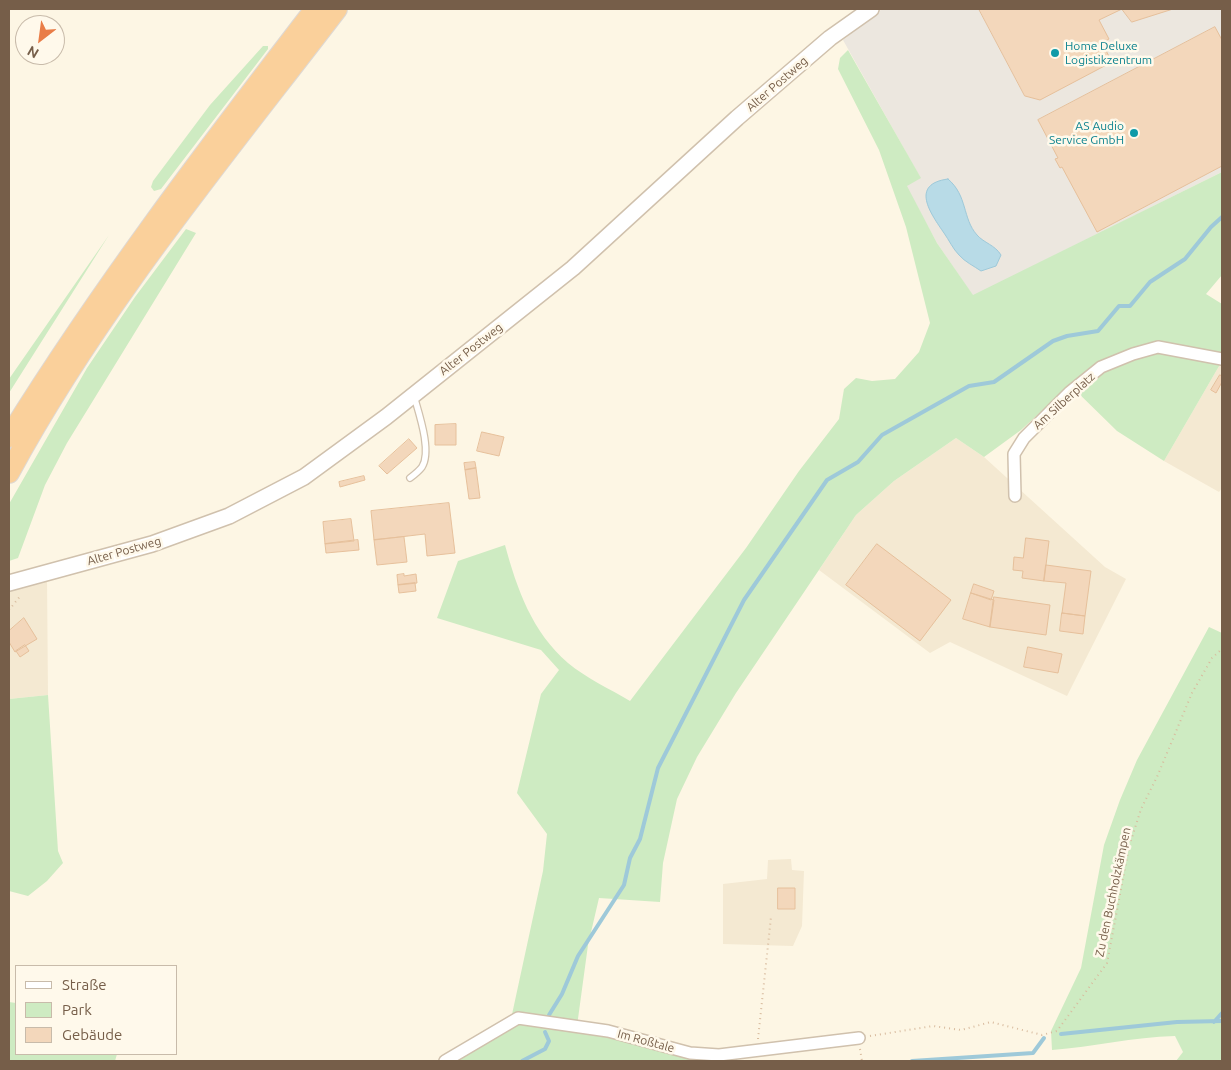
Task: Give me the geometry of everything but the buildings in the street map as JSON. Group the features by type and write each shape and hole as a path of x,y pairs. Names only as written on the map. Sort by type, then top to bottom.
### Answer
{"highway":[{"path":"9,437 56,362 117,271 315,9"},
{"path":"9,473 73,368 132,280 337,9"}],"street":[{"name":"Alter Postweg","path":"9,583 152,544 229,516 304,477 414,394 573,268 744,112 830,38 870,9"},
{"name":"Am Silberplatz","path":"1015,496 1014,454 1024,438 1070,392 1102,367 1133,354 1158,347 1222,359"},
{"name":"Im Roßtale","path":"445,1061 518,1018 608,1030 690,1053 719,1055 859,1038"}],"lane":[{"path":"410,478 422,467 426,455 424,433 414,394"}],"path":[{"name":"Zu den Buchholzkämpen","path":"859,1038 933,1026 961,1030 991,1022 1042,1035 1057,1031 1107,963 1129,847 1142,809 1157,778 1192,693 1212,658 1222,649"},
{"path":"757,1051 771,917"}],"shaded area":[{"path":"882,9 1222,9 1222,172 973,296 937,243 906,186 920,177 843,40"},
{"path":"1222,361 1222,488 1219,492 1164,461"},
{"path":"956,438 984,457 1105,567 1126,579 1067,696 950,642 930,653 819,570 856,515 894,481"},
{"path":"47,579 48,695 9,699 9,591"},
{"path":"791,859 792,870 804,871 802,926 793,946 723,944 723,884 767,879 768,860"}],"green space":[{"path":"263,46 268,46 268,49 161,189 154,191 151,187 153,181 210,105"},
{"path":"848,50 921,178 907,186 937,243 973,295 1222,172 1222,275 1206,294 1222,304 1222,361 1164,461 1117,431 1070,385 1021,430 984,457 956,438 894,481 856,515 736,693 697,757 677,799 663,863 660,902 599,898 588,945 577,1026 689,1052 690,1061 440,1061 511,1019 543,871 547,834 517,793 541,694 559,670 541,650 437,618 458,561 505,545 515,578 535,624 555,651 568,663 590,678 630,701 746,548 799,471 839,419 844,389 856,378 872,381 895,379 919,352 930,323 906,227 879,150 838,69 840,58"},
{"path":"186,229 196,233 67,443 45,485 18,558 9,561 9,504 87,368 135,297"},
{"path":"109,235 9,393 9,379"},
{"path":"1209,627 1222,633 1222,1061 1176,1061 1183,1052 1175,1036 1144,1038 1052,1050 1051,1031 1081,968 1104,845 1120,800 1137,760"},
{"path":"48,695 58,851 63,863 47,881 28,896 9,891 9,699"},
{"path":"9,1002 15,1003 15,1055 117,1055 115,1061 9,1061"}],"water":[{"path":"948,179 959,193 972,228 980,238 996,249 1001,255 996,266 981,271 964,260 955,250 929,209 926,193 929,187 936,182"}],"waterway":[{"path":"549,1015 562,994 578,956 624,885 630,858 640,839 658,768 744,600 827,480 858,462 882,435 969,386 994,382 1053,341 1067,336 1098,331 1119,306 1130,306 1150,282 1185,259 1211,227 1222,217"},
{"path":"1214,1022 1222,1013"},
{"path":"1061,1034 1177,1022 1222,1021"},
{"path":"522,1061 545,1049 549,1041 545,1032"},
{"path":"912,1061 1033,1053 1044,1038"}],"place":[{"name":"Home Deluxe Logistikzentrum","path":"1055,53"},
{"name":"AS Audio Service GmbH","path":"1134,133"}]}
